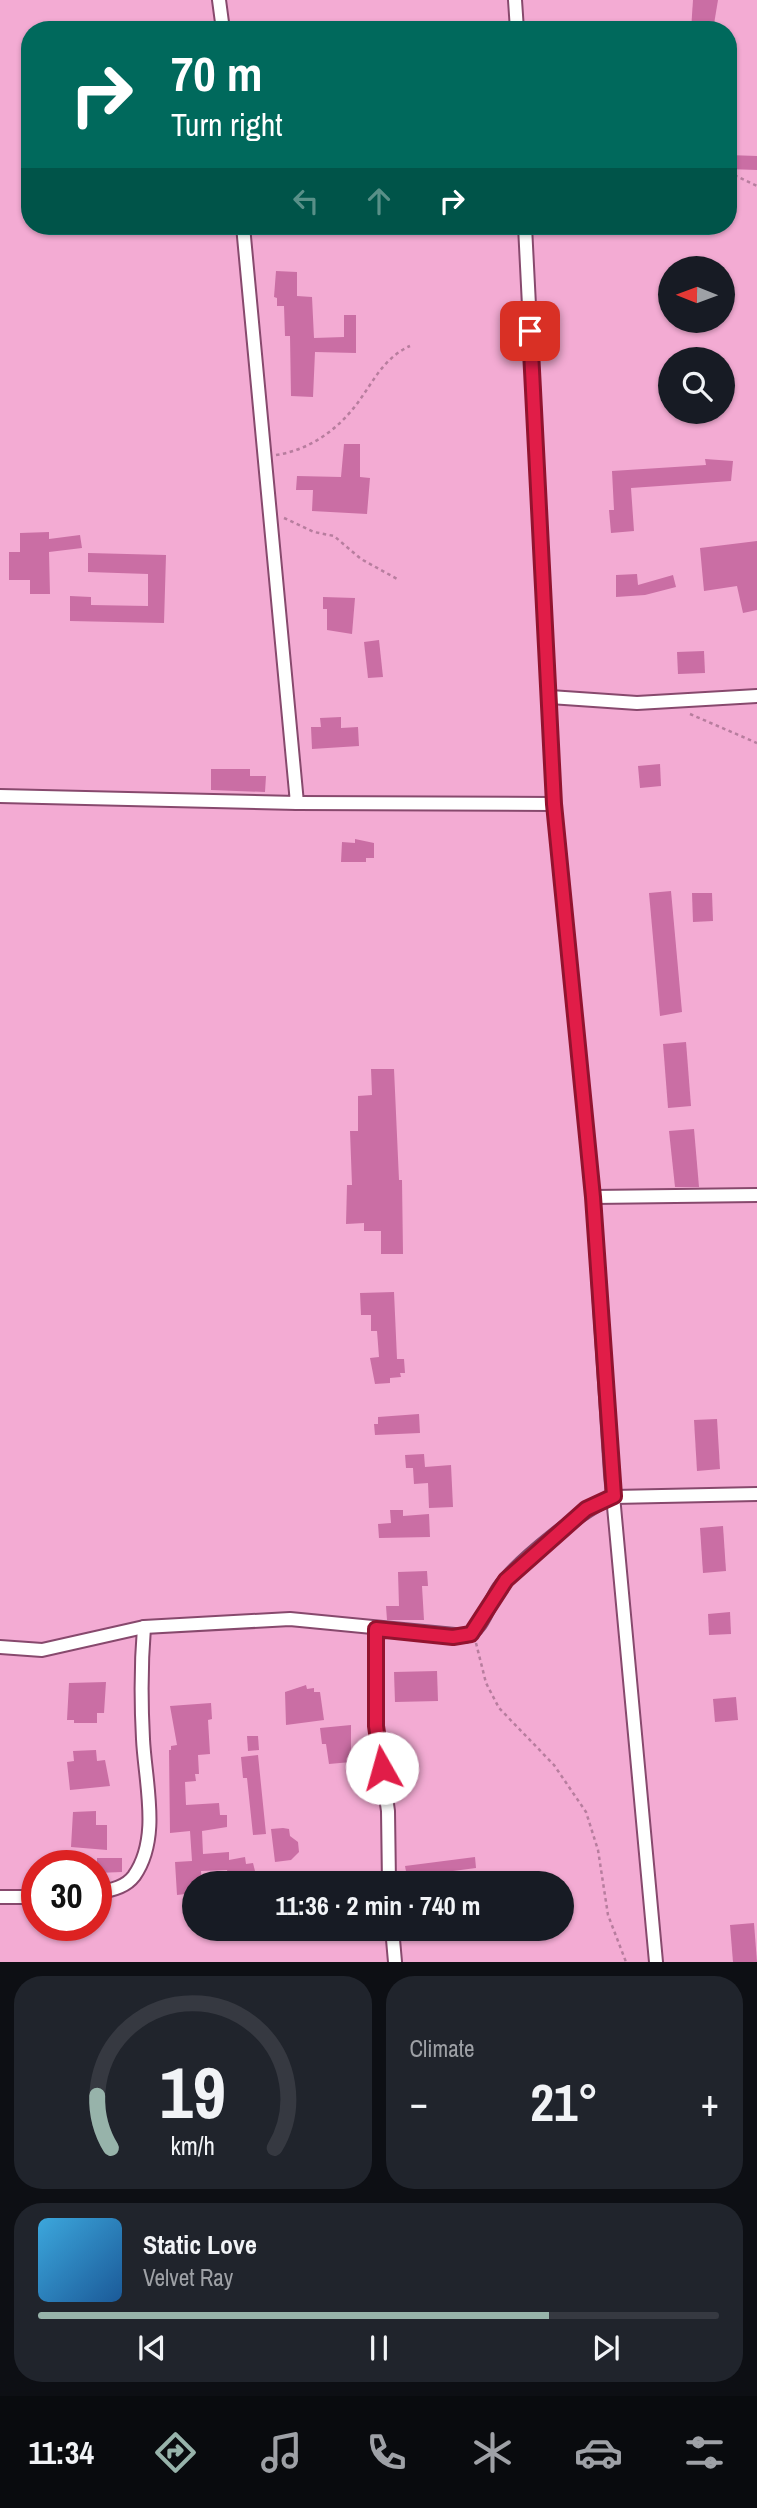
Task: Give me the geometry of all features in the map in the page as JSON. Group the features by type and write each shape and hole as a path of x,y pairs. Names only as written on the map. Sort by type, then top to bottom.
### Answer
{"street":[{"path":"219,0 222,21"},
{"path":"515,0 516,21"},
{"path":"244,235 267,456 297,803"},
{"path":"524,235 554,804 593,1197 614,1496 656,1962"},
{"path":"550,697 637,703 757,696"},
{"path":"0,796 297,803 554,804"},
{"path":"593,1197 757,1195"},
{"path":"0,1647 51,1649 144,1627 290,1619 328,1620 376,1629 453,1637 473,1633 506,1580 586,1509 614,1496 757,1494"},
{"path":"112,1890 128,1883 138,1869 147,1841 149,1810 142,1694 144,1627"},
{"path":"376,1629 376,1726 387,1811 389,1871"},
{"path":"0,1897 21,1896"},
{"path":"393,1941 395,1962"}],"path":[{"path":"737,176 757,186"},
{"path":"267,456 300,450 328,432 357,404 388,360 410,346"},
{"path":"272,512 314,532 334,536 361,559 399,580"},
{"path":"669,702 757,743"},
{"path":"473,1633 486,1683 494,1701 554,1765 586,1812 598,1850 608,1915 626,1962"}],"building":[{"path":"693,0 718,0 714,21 692,21"},
{"path":"737,155 757,156 757,170 737,169"},
{"path":"276,271 297,272 297,296 312,297 314,338 344,337 344,315 356,315 356,353 315,352 313,397 291,396 290,336 285,336 284,306 277,306 277,298 274,297"},
{"path":"344,444 360,444 360,477 370,478 367,514 312,511 313,490 296,490 297,476 341,477"},
{"path":"705,459 733,461 731,481 631,488 634,531 611,533 609,510 614,510 612,471 706,465"},
{"path":"49,532 49,539 80,535 82,548 49,552 50,594 30,594 30,580 9,580 9,552 20,552 20,533"},
{"path":"757,541 757,610 743,613 737,586 704,591 700,548"},
{"path":"88,553 166,555 164,623 70,621 70,596 91,597 91,605 148,606 148,574 88,572"},
{"path":"637,574 638,585 673,575 676,587 645,595 616,597 616,575"},
{"path":"323,597 355,598 352,634 327,630 327,609 323,609"},
{"path":"379,640 383,677 368,678 364,642"},
{"path":"704,651 705,673 678,674 677,652"},
{"path":"341,717 341,728 358,727 359,746 312,749 311,727 321,727 320,718"},
{"path":"660,764 661,786 640,788 638,766"},
{"path":"211,769 250,769 250,776 266,776 265,792 211,790"},
{"path":"355,839 374,843 374,858 366,858 366,862 341,862 342,842 355,843"},
{"path":"671,891 682,1012 660,1016 649,893"},
{"path":"692,893 712,893 713,921 693,922"},
{"path":"686,1042 691,1106 668,1108 663,1044"},
{"path":"371,1069 394,1069 399,1180 402,1180 403,1254 381,1254 381,1231 364,1231 364,1223 346,1224 347,1185 352,1185 350,1131 358,1131 358,1096 372,1095"},
{"path":"694,1129 699,1187 675,1187 669,1131"},
{"path":"394,1292 397,1359 404,1359 405,1373 400,1373 401,1377 390,1378 390,1383 375,1384 370,1358 379,1357 377,1331 371,1331 371,1315 361,1315 360,1293"},
{"path":"419,1414 420,1433 375,1435 374,1424 378,1424 378,1417"},
{"path":"717,1419 720,1469 697,1471 694,1420"},
{"path":"424,1454 425,1467 451,1465 453,1507 429,1508 428,1483 414,1484 413,1468 406,1468 405,1455"},
{"path":"390,1510 403,1510 403,1516 429,1514 430,1537 379,1538 378,1524 391,1523"},
{"path":"723,1526 726,1571 703,1573 700,1528"},
{"path":"427,1571 428,1586 422,1586 424,1620 387,1620 386,1606 399,1606 398,1572"},
{"path":"730,1612 731,1634 709,1635 708,1614"},
{"path":"437,1671 438,1701 395,1702 394,1672"},
{"path":"106,1682 104,1713 97,1713 97,1723 74,1723 74,1720 67,1720 69,1683"},
{"path":"306,1685 307,1689 314,1688 314,1692 320,1692 324,1720 286,1725 285,1692"},
{"path":"736,1697 738,1720 715,1722 713,1699"},
{"path":"211,1703 212,1719 208,1720 210,1754 198,1755 199,1774 195,1774 196,1781 185,1782 186,1805 219,1803 220,1815 227,1815 227,1827 202,1831 203,1854 229,1852 229,1860 245,1857 246,1864 253,1863 255,1871 182,1871 182,1894 177,1895 175,1862 192,1861 190,1831 170,1833 169,1750 171,1746 177,1745 170,1706"},
{"path":"351,1725 351,1762 329,1764 320,1728"},
{"path":"247,1736 258,1736 259,1750 248,1751"},
{"path":"96,1750 97,1761 105,1760 110,1786 70,1790 67,1762 74,1761 73,1751"},
{"path":"258,1755 266,1834 253,1835 247,1778 243,1778 241,1757"},
{"path":"96,1811 96,1825 107,1825 107,1850 71,1847 73,1812"},
{"path":"271,1829 289,1829 290,1836 298,1842 299,1852 291,1860 275,1862"},
{"path":"475,1857 476,1868 406,1871 405,1866"},
{"path":"112,1858 122,1858 122,1872 112,1872"},
{"path":"754,1923 757,1962 733,1962 730,1925"}],"route":[{"path":"382,1768 376,1726 376,1629 453,1637 471,1634 477,1629 506,1580 586,1509 614,1496 593,1197 554,804 530,331"}]}
